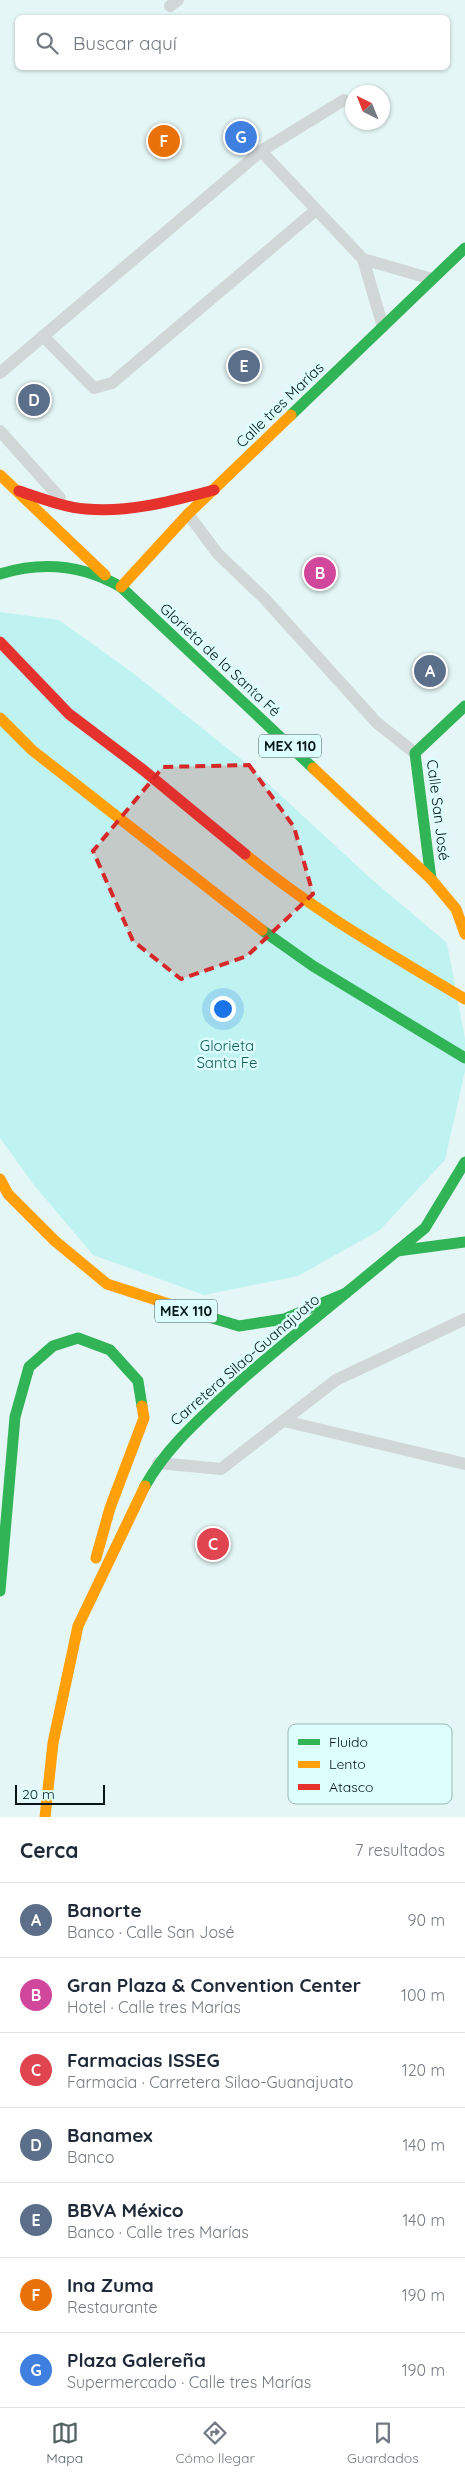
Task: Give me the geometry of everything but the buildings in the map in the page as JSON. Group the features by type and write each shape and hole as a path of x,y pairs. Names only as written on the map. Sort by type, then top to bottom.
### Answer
{"main road":[{"name":"Calle tres Marías","path":"121,587 188,514 465,248"},
{"name":"MEX 110","path":"0,475 19,491 106,576"},
{"path":"19,491 68,506 107,510 160,504 214,490"},
{"name":"Glorieta de la Santa Fé","path":"0,574 16,568 69,567 106,576 121,587 431,879 460,912 465,934"},
{"path":"0,642 69,714 142,770 265,871 343,925 465,999"},
{"name":"Calle San José","path":"431,879 415,752 465,706"},
{"path":"0,718 32,750 234,910 313,966 465,1058"},
{"name":"MEX 110","path":"0,1179 8,1194 55,1241 107,1284 238,1326 284,1319 346,1293 425,1228 462,1171 465,1162"},
{"path":"397,1251 465,1242"},
{"name":"Carretera Silao-Guanajuato","path":"45,1817 53,1743 78,1626 138,1499 158,1463 187,1428 248,1374 346,1293"},
{"path":"0,1591 15,1417 29,1367 53,1346 78,1338 110,1350 138,1381 144,1418 110,1508 78,1626"}],"lane":[{"path":"0,373 261,151 344,100"},
{"path":"261,151 363,259 383,327"},
{"path":"43,336 94,388 112,383 316,210"},
{"path":"363,259 433,279"},
{"path":"0,432 68,506"},
{"path":"188,514 218,554 264,598 377,723 415,752"},
{"path":"158,1463 221,1469 336,1380 465,1319"},
{"path":"284,1421 465,1464"}],"highlighted area":[{"path":"249,765 294,827 313,894 247,956 181,979 133,941 93,851 163,767"}],"green space":[{"name":"Glorieta Santa Fe","path":"0,612 59,620 133,673 247,764 369,877 447,943 465,1039 465,1071 445,1160 380,1230 298,1276 204,1295 93,1255 34,1185 0,1138"}],"traffic: fast":[{"path":"291,415 465,248"},
{"path":"0,574 31,567 62,567 92,574 121,587 313,768"},
{"path":"431,879 415,753 465,706"},
{"path":"262,930 313,966 465,1058"},
{"path":"209,1317 239,1326 284,1319 346,1293 425,1228 465,1162"},
{"path":"397,1251 465,1242"},
{"path":"145,1486 162,1460 203,1415 255,1368 346,1293"},
{"path":"0,1591 15,1417 29,1367 53,1346 78,1338 110,1350 138,1381 142,1406"}],"traffic: slow":[{"path":"121,587 188,514 291,415"},
{"path":"0,475 105,575"},
{"path":"0,718 32,750 262,930"},
{"path":"313,768 431,879 456,909 465,934"},
{"path":"245,854 324,913 465,999"},
{"path":"0,1179 8,1194 55,1241 107,1284 209,1317"},
{"path":"96,1558 110,1508 144,1418 142,1406"},
{"path":"45,1817 53,1743 78,1626 145,1486"}],"traffic: jam":[{"path":"19,491 69,506 102,510 134,508 214,490"},
{"path":"0,642 69,714 142,769 245,854"}],"place":[{"name":"Plaza Galereña","path":"241,137"},
{"name":"Ina Zuma","path":"164,141"},
{"name":"BBVA México","path":"244,366"},
{"name":"Banamex","path":"34,400"},
{"name":"Gran Plaza & Convention Center","path":"320,573"},
{"name":"Banorte","path":"430,671"},
{"name":"Farmacias ISSEG","path":"213,1544"}]}
